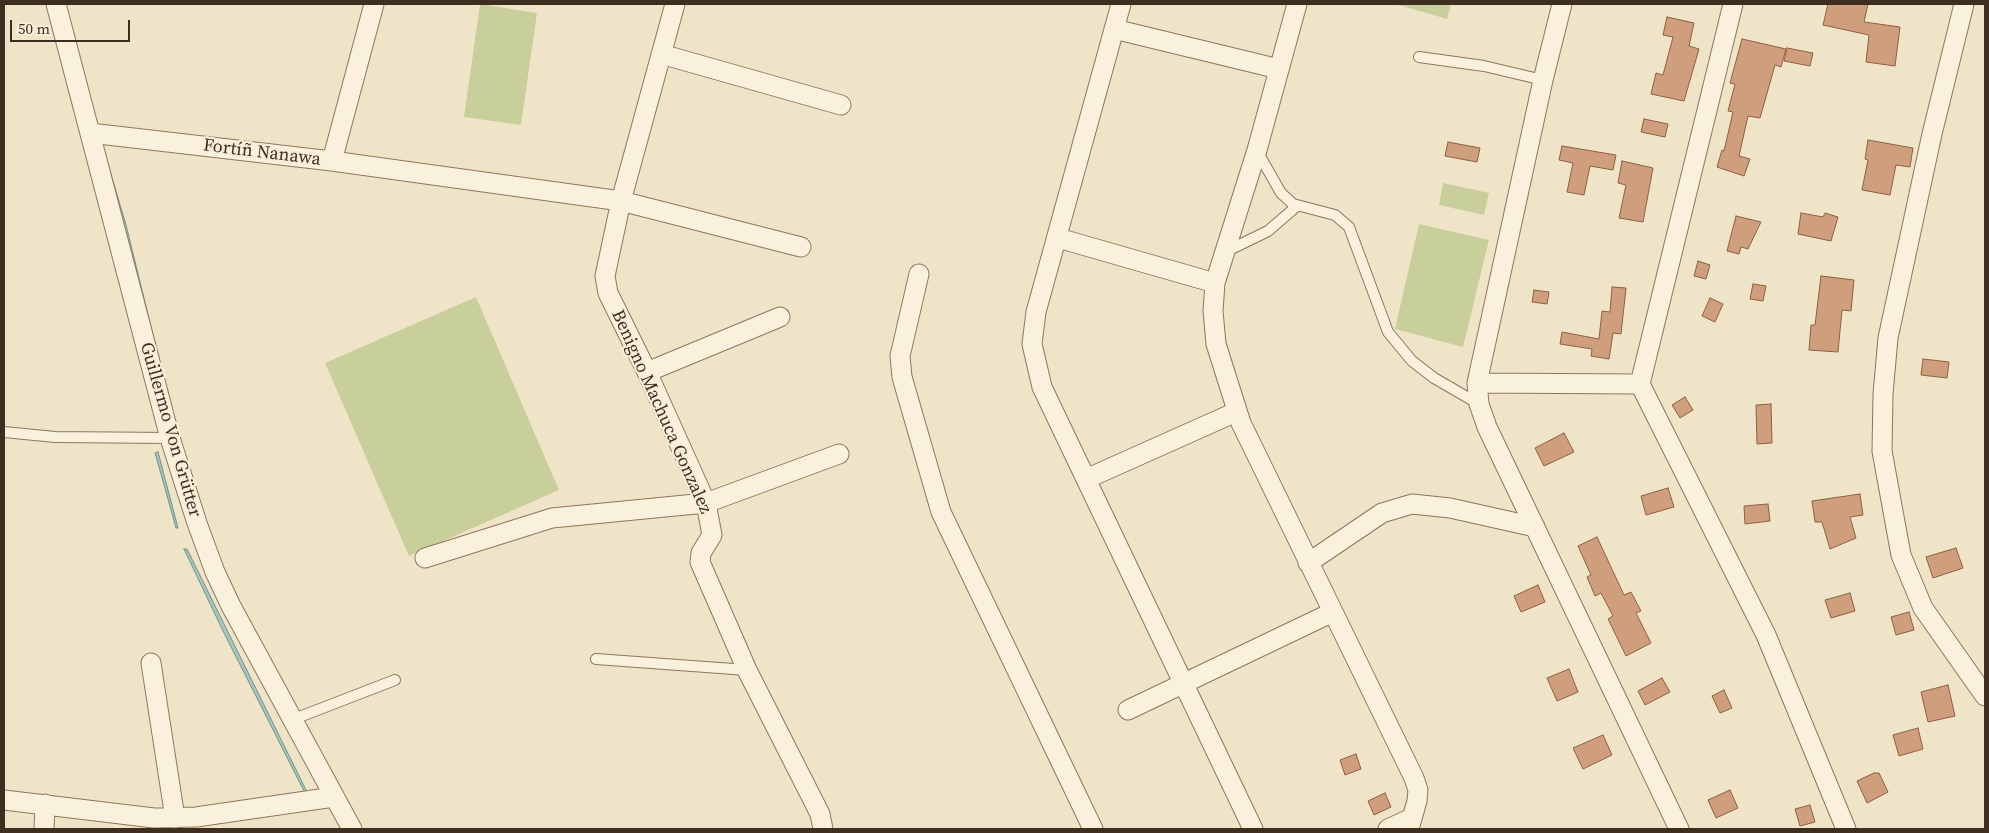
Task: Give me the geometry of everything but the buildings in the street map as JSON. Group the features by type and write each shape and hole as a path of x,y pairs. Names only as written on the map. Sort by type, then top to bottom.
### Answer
{"street":[{"name":"Guillermo Von Grütter","path":"56,4 170,438 215,572 352,829"},
{"name":"Fortíñ Nanawa","path":"90,133 332,161 374,4"},
{"name":"Benigno Machuca Gonzalez","path":"675,4 622,201 605,276 608,293 647,372 706,503 712,535 701,553 700,562 747,670 820,814 823,829"},
{"path":"1121,4 1058,238 1036,312 1032,344 1042,387 1253,829"},
{"path":"1296,4 1257,150 1215,283 1213,311 1216,344 1236,412 1414,778 1418,790 1410,824 1388,829"},
{"path":"1562,4 1543,80 1477,383 1480,404 1487,427 1678,829"},
{"path":"1733,4 1640,384 1766,635 1846,829"},
{"path":"1964,4 1932,134 1888,338 1883,394 1882,451 1901,555 1923,608 1985,696"},
{"path":"1114,29 1279,69"},
{"path":"661,54 840,105"},
{"path":"332,161 622,201 801,247"},
{"path":"1058,238 1215,283"},
{"path":"919,274 900,356 902,377 941,512 1093,829"},
{"path":"647,372 780,317"},
{"path":"1477,383 1640,384"},
{"path":"1086,479 1236,412"},
{"path":"425,558 552,518 706,503 839,454"},
{"path":"1308,563 1382,514 1412,504 1450,508 1535,527"},
{"path":"1128,710 1184,685 1333,612"},
{"path":"151,663 175,818"},
{"path":"4,800 154,818 175,818 334,797"},
{"path":"44,829 45,804"}],"lane":[{"path":"1419,57 1484,66 1543,80"},
{"path":"1257,150 1281,193 1297,206 1335,215 1349,227 1362,256 1388,332 1412,360 1434,378 1480,404"},
{"path":"1224,252 1268,231 1297,206"},
{"path":"4,432 55,437 170,438"},
{"path":"596,659 747,670"},
{"path":"294,719 395,680"}],"green space":[{"path":"480,4 537,13 521,125 464,117"},
{"path":"1395,4 1451,4 1447,19"},
{"path":"1443,183 1489,193 1484,215 1439,205"},
{"path":"1419,224 1489,240 1463,347 1395,329"},
{"path":"476,297 559,490 409,556 325,363"}],"water":[{"path":"103,147 126,225 194,501"},
{"path":"158,452 178,528 176,528 155,453"},
{"path":"184,549 187,549 307,792 305,793 223,631"}]}
